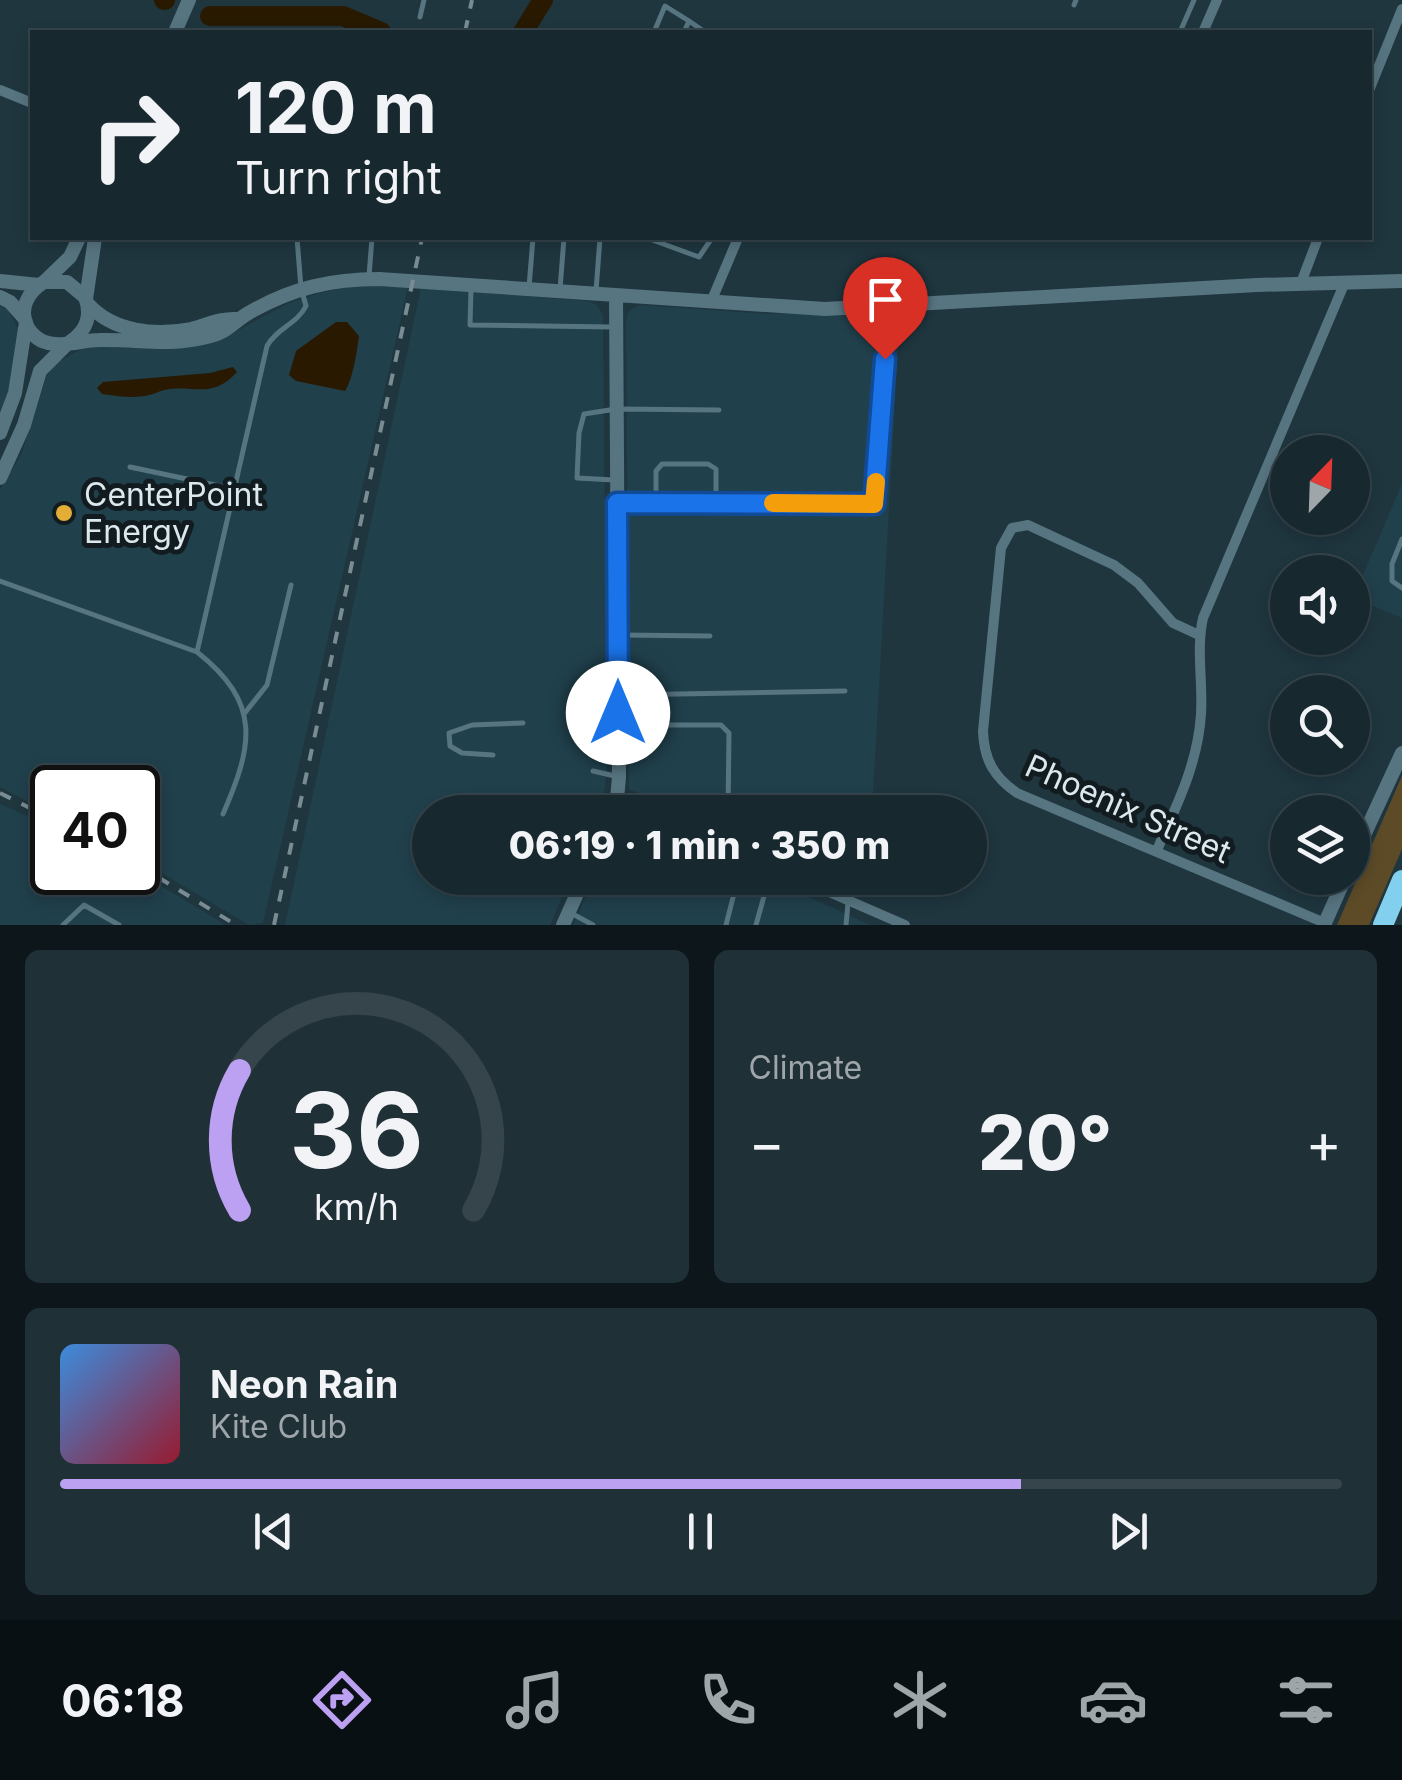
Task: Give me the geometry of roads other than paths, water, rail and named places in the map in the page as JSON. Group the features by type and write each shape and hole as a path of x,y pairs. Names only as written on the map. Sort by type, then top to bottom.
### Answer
{"highway":[{"path":"1383,925 1402,880"}],"street":[{"path":"176,30 189,0"},
{"path":"1204,30 1217,0"},
{"path":"1372,83 1402,9"},
{"path":"0,90 30,102"},
{"path":"0,434 20,374 25,304 70,257 78,240"},
{"path":"0,478 24,425 40,371 81,333 87,322 95,240"},
{"path":"711,302 737,240"},
{"path":"1301,282 1317,240"},
{"path":"0,280 67,282 109,322 138,330 176,330 224,318 237,320"},
{"path":"0,297 10,302 42,341 180,343 229,330 237,320 301,288 342,280 824,310 1301,282 1402,281"},
{"path":"1157,850 1186,784 1198,739 1202,687 1199,634 1211,595 1345,282"},
{"path":"616,296 619,777 616,795"},
{"name":"Phoenix Street","path":"1199,634 1173,623 1138,583 1114,566 1028,525 1012,528 1001,548 983,746 994,774 1017,793 1325,924"},
{"path":"1370,822 1402,753"},
{"path":"566,918 576,895"},
{"path":"836,895 905,925"},
{"path":"1325,924 1338,895"}],"lane":[{"path":"420,17 424,0"},
{"path":"656,0 703,30"},
{"path":"1181,30 1194,0"},
{"path":"655,30 665,6"},
{"path":"685,30 688,21"},
{"path":"196,652 267,346 276,333 302,315 306,306 297,240"},
{"path":"368,279 372,240"},
{"path":"528,290 533,240"},
{"path":"560,292 564,240"},
{"path":"596,294 600,240"},
{"path":"652,240 699,257 711,240"},
{"path":"471,286 470,325 616,327"},
{"path":"617,503 874,504 882,374 888,344 887,306"},
{"path":"617,480 576,478 584,414 616,408 719,410"},
{"path":"656,503 656,472 662,464 708,464 716,469 716,503"},
{"path":"130,467 234,490"},
{"path":"1402,539 1390,574 1392,581 1402,588"},
{"path":"0,581 196,652 230,683 247,722 243,768 223,814"},
{"path":"244,714 267,685 291,585"},
{"path":"618,634 710,636"},
{"path":"618,695 845,691"},
{"path":"590,714 721,725 729,734 728,795"},
{"path":"493,755 462,753 450,746 450,733 472,724 523,723"},
{"path":"594,772 619,777"},
{"path":"726,925 734,895"},
{"path":"756,925 764,895"},
{"path":"846,925 848,900"},
{"path":"63,925 84,905 119,925"},
{"path":"566,918 592,925"}],"waterway":[{"path":"524,30 543,0"},
{"path":"210,16 343,16 376,30"}],"railway":[{"path":"465,30 472,0"},
{"path":"274,925 422,240"},
{"path":"0,793 30,808"},
{"path":"160,878 236,925"}],"place":[{"name":"CenterPoint Energy","path":"64,513"}]}
